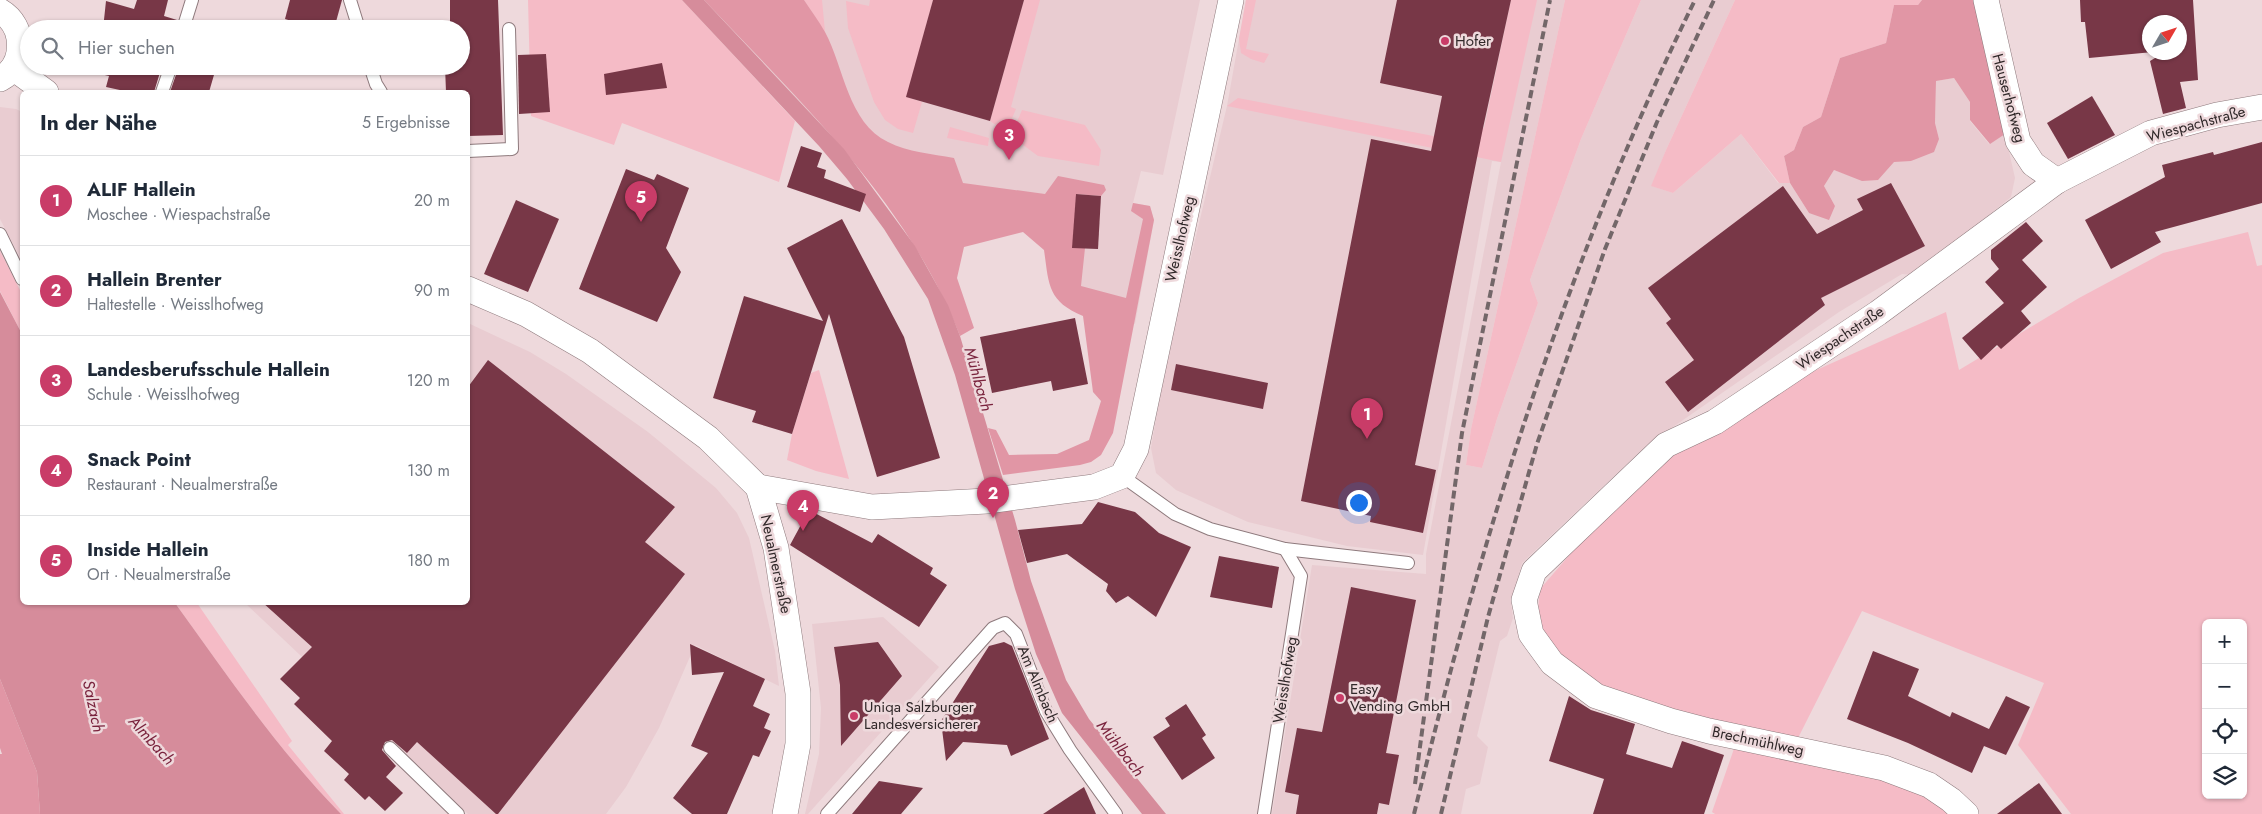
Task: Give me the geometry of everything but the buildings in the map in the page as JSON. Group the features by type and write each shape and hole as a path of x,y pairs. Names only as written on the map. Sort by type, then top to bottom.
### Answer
{"street":[{"name":"Weisslhofweg","path":"1122,476 1136,449 1231,0"},
{"name":"Hauserhofweg","path":"1986,0 2018,141 2033,164 2057,181"},
{"path":"0,12 14,24 19,36 19,56 6,73 42,90"},
{"name":"Wiespachstraße","path":"1552,663 1531,634 1524,600 1534,571 1666,444 1715,422 1878,313 2057,181 2152,133 2217,115 2262,108"},
{"name":"Neualmerstraße","path":"470,290 526,314 590,351 708,438 758,487 776,548 798,693 798,744 785,814"},
{"path":"758,487 872,507 1012,498 1094,487 1122,476"},
{"name":"Brechmühlweg","path":"1552,663 1596,696 1671,721 1709,731 1884,768 1929,785 1951,800 1966,814"}],"lane":[{"path":"186,20 192,0"},
{"path":"350,0 356,20"},
{"path":"470,151 512,149 509,29"},
{"path":"163,90 168,75"},
{"path":"374,75 380,90"},
{"path":"0,234 20,276"},
{"path":"1122,476 1175,514 1210,529 1285,549 1408,563"},
{"name":"Weisslhofweg","path":"1264,814 1301,576 1285,549"},
{"name":"Am Almbach","path":"827,814 993,628 1005,623 1016,634 1046,710 1070,750 1116,814"},
{"path":"390,748 458,814"}],"shaded area":[{"path":"528,0 682,0 795,121 779,182 622,123 614,145 531,116"},
{"path":"704,0 1200,0 1163,175 1141,171 1133,203 1150,206 1154,220 1135,324 1064,302 1068,209 871,184 844,149"},
{"path":"704,0 804,0 832,46 855,108 864,122 888,142 920,152 954,158 963,183 1045,194 1058,176 1104,185 1106,190 1101,196 1076,194 1085,248 1081,286 1126,298 1143,219 1131,211 1133,203 1150,206 1154,220 1113,433 1101,455 1091,462 1080,465 1003,475 988,428 996,430 1009,455 1057,454 1089,440 1101,401 1093,392 1083,316 1062,304 1056,297 1049,282 1044,250 1023,232 964,247 957,278 974,328 960,336 938,288 912,242 882,198 814,116"},
{"path":"804,0 822,0 825,32"},
{"path":"870,0 933,0 907,97 922,102 913,133 898,129 885,120 874,102 848,28 846,1 869,6"},
{"path":"1024,0 1040,0 1011,107 1016,109 1006,132 990,121"},
{"path":"1246,0 1565,0 1471,429 1466,465 1482,468 1497,419 1538,303 1530,280 1581,139 1641,0 1735,0 1666,150 1652,186 1673,193 1741,134 1778,183 1790,183 1809,213 1835,206 1824,186 1834,170 1862,180 1894,161 1911,161 1939,139 1935,123 1936,81 1954,78 1970,102 1970,121 1989,144 2005,134 2015,178 2011,197 1915,275 1902,274 1839,312 1647,445 1522,563 1511,603 1513,618 1507,636 1500,641 1477,736 1488,747 1480,784 1466,789 1461,814 1272,814 1312,565 1426,574 1426,554 1501,162 1492,161 1423,555 1347,546 1248,522 1176,490 1156,473 1151,448 1165,366 1227,106"},
{"path":"1246,0 1256,0 1246,49 1269,54 1264,63 1251,59 1241,53 1239,39"},
{"path":"1511,0 1537,0 1501,162 1227,106 1238,98 1459,141 1463,123 1484,128"},
{"path":"1565,0 1641,0 1581,139 1530,280 1538,303 1497,419 1482,468 1466,465 1471,429"},
{"path":"1735,0 1922,0 1918,5 1894,5 1886,43 1840,58 1821,117 1803,127 1794,150 1784,156 1790,183 1779,183 1741,134 1673,193 1651,186 1666,150"},
{"path":"1922,0 1978,0 2005,134 1990,144 1970,120 1970,102 1954,78 1936,81 1935,123 1939,139 1934,152 1911,161 1894,162 1878,180 1862,181 1834,170 1824,186 1835,206 1829,220 1809,213 1790,183 1784,156 1794,150 1803,127 1821,117 1840,58 1886,43 1894,5 1918,5"},
{"path":"0,107 20,111 20,257 0,219"},
{"path":"1022,110 1085,125 1101,150 1099,166 1038,156 1011,136"},
{"path":"950,127 989,138 988,146 947,138"},
{"path":"2248,232 2257,266 2262,265 2262,814 2071,814 2018,745 2044,683 1862,611 1797,740 1724,727 1599,686 1559,657 1536,629 1540,589 1586,536 1671,453 1812,372 1946,312 1959,370 2079,298 2163,253"},
{"path":"0,251 20,290 20,330 0,291"},
{"path":"470,324 530,352 566,374 648,432 716,488 737,513 749,538 775,651 779,686 695,645 659,728 626,787 606,814 468,814 247,605 470,605"},
{"path":"819,370 849,479 816,471 787,460 792,434 811,373"},
{"path":"176,605 198,605 292,741 288,745 344,814 341,814 318,790 234,685"},
{"path":"883,617 939,667 808,814 805,814 819,754 821,708 812,624"},
{"path":"0,679 37,772 40,814 0,814 0,754 2,754 0,748"},
{"path":"1736,743 1899,782 1940,802 1953,814 1715,814 1712,812"}],"water":[{"path":"682,0 704,0 844,149 915,246 948,305 960,336 1015,520 1031,581 1066,680 1089,719 1166,814 1142,814 1062,713 1036,654 1015,589 955,375 928,299 884,229 847,179 819,146"},
{"path":"0,292 20,330 20,605 176,605 275,738 318,790 341,814 40,814 37,772 0,679"}],"railway":[{"path":"1415,784 1462,433 1550,0"},
{"path":"1414,814 1469,605 1499,502 1532,400 1606,198 1695,0"},
{"path":"1441,814 1488,617 1537,444 1605,249 1657,122 1714,0"}],"place":[{"name":"Hofer","path":"1445,41"},
{"name":"Landesberufsschule Hallein","path":"1009,160"},
{"name":"Inside Hallein","path":"641,222"},
{"name":"ALIF Hallein","path":"1367,439"},
{"name":"Hallein Brenter","path":"993,518"},
{"name":"Snack Point","path":"803,531"},
{"name":"Easy Vending GmbH","path":"1340,698"},
{"name":"Uniqa Salzburger Landesversicherer","path":"854,716"}],"water label":[{"name":"Mühlbach","path":"979,379"},
{"name":"Salzach","path":"94,706"},
{"name":"Almbach","path":"152,740"},
{"name":"Mühlbach","path":"1121,748"}]}
